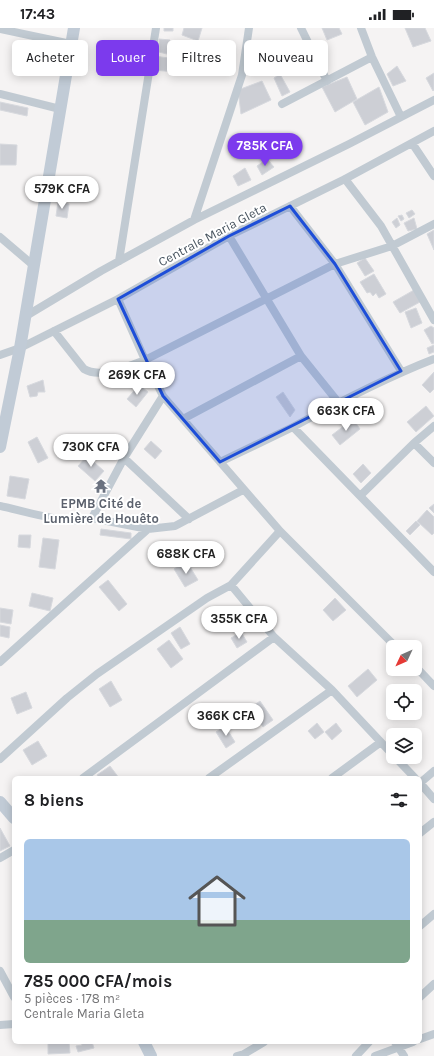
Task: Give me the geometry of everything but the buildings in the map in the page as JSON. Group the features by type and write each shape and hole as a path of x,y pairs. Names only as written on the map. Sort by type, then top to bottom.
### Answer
{"street":[{"path":"72,40 74,28"},
{"path":"120,261 156,28"},
{"path":"194,220 242,74 250,28"},
{"path":"301,28 327,81"},
{"path":"361,28 372,58 401,117"},
{"path":"0,29 52,40"},
{"path":"282,104 372,58"},
{"path":"0,447 26,316 66,76"},
{"path":"0,94 60,109"},
{"path":"26,316 194,220 434,100"},
{"name":"Centrale Maria Gleta","path":"0,355 20,348 118,299 229,236 345,179 434,131"},
{"path":"412,143 434,176"},
{"path":"345,179 381,226 434,320"},
{"path":"290,206 335,264 401,371"},
{"path":"54,331 88,372 104,372 121,369 145,360 335,264 392,246 434,224"},
{"path":"229,236 301,356 338,402"},
{"path":"0,237 34,266"},
{"path":"118,299 162,396 280,531 389,640"},
{"path":"183,419 301,356"},
{"path":"220,462 293,427 338,402 401,371 434,359"},
{"path":"92,518 124,458 162,396"},
{"path":"360,496 414,443 434,426"},
{"path":"293,427 434,572"},
{"path":"414,443 434,463"},
{"path":"124,458 189,519"},
{"path":"0,506 58,519 84,521 92,518 148,529 175,526 243,490"},
{"path":"0,662 148,529"},
{"path":"0,759 97,674 207,598 231,585 280,531"},
{"path":"231,585 274,637 332,690 386,747"},
{"path":"86,776 274,637"},
{"path":"422,673 434,686"},
{"path":"212,776 332,690"},
{"path":"335,776 381,742"},
{"path":"402,764 413,776"},
{"path":"422,781 434,771"},
{"path":"422,785 434,798"},
{"path":"0,802 12,816"},
{"path":"422,831 434,822"},
{"path":"0,858 12,851"},
{"path":"422,924 434,914"},
{"path":"0,971 12,993"},
{"path":"422,995 434,984"},
{"path":"0,1025 12,1024"},
{"path":"422,1038 434,1034"},
{"path":"145,1044 151,1056"},
{"path":"237,1056 244,1054 261,1044"},
{"path":"356,1056 367,1044"},
{"path":"375,1056 397,1045 404,1056"}],"highlighted area":[{"path":"290,206 335,264 401,371 220,462 163,396 118,299 229,236"}],"place":[{"name":"EPMB Cité de Lumière de Houêto","path":"101,486"}]}
